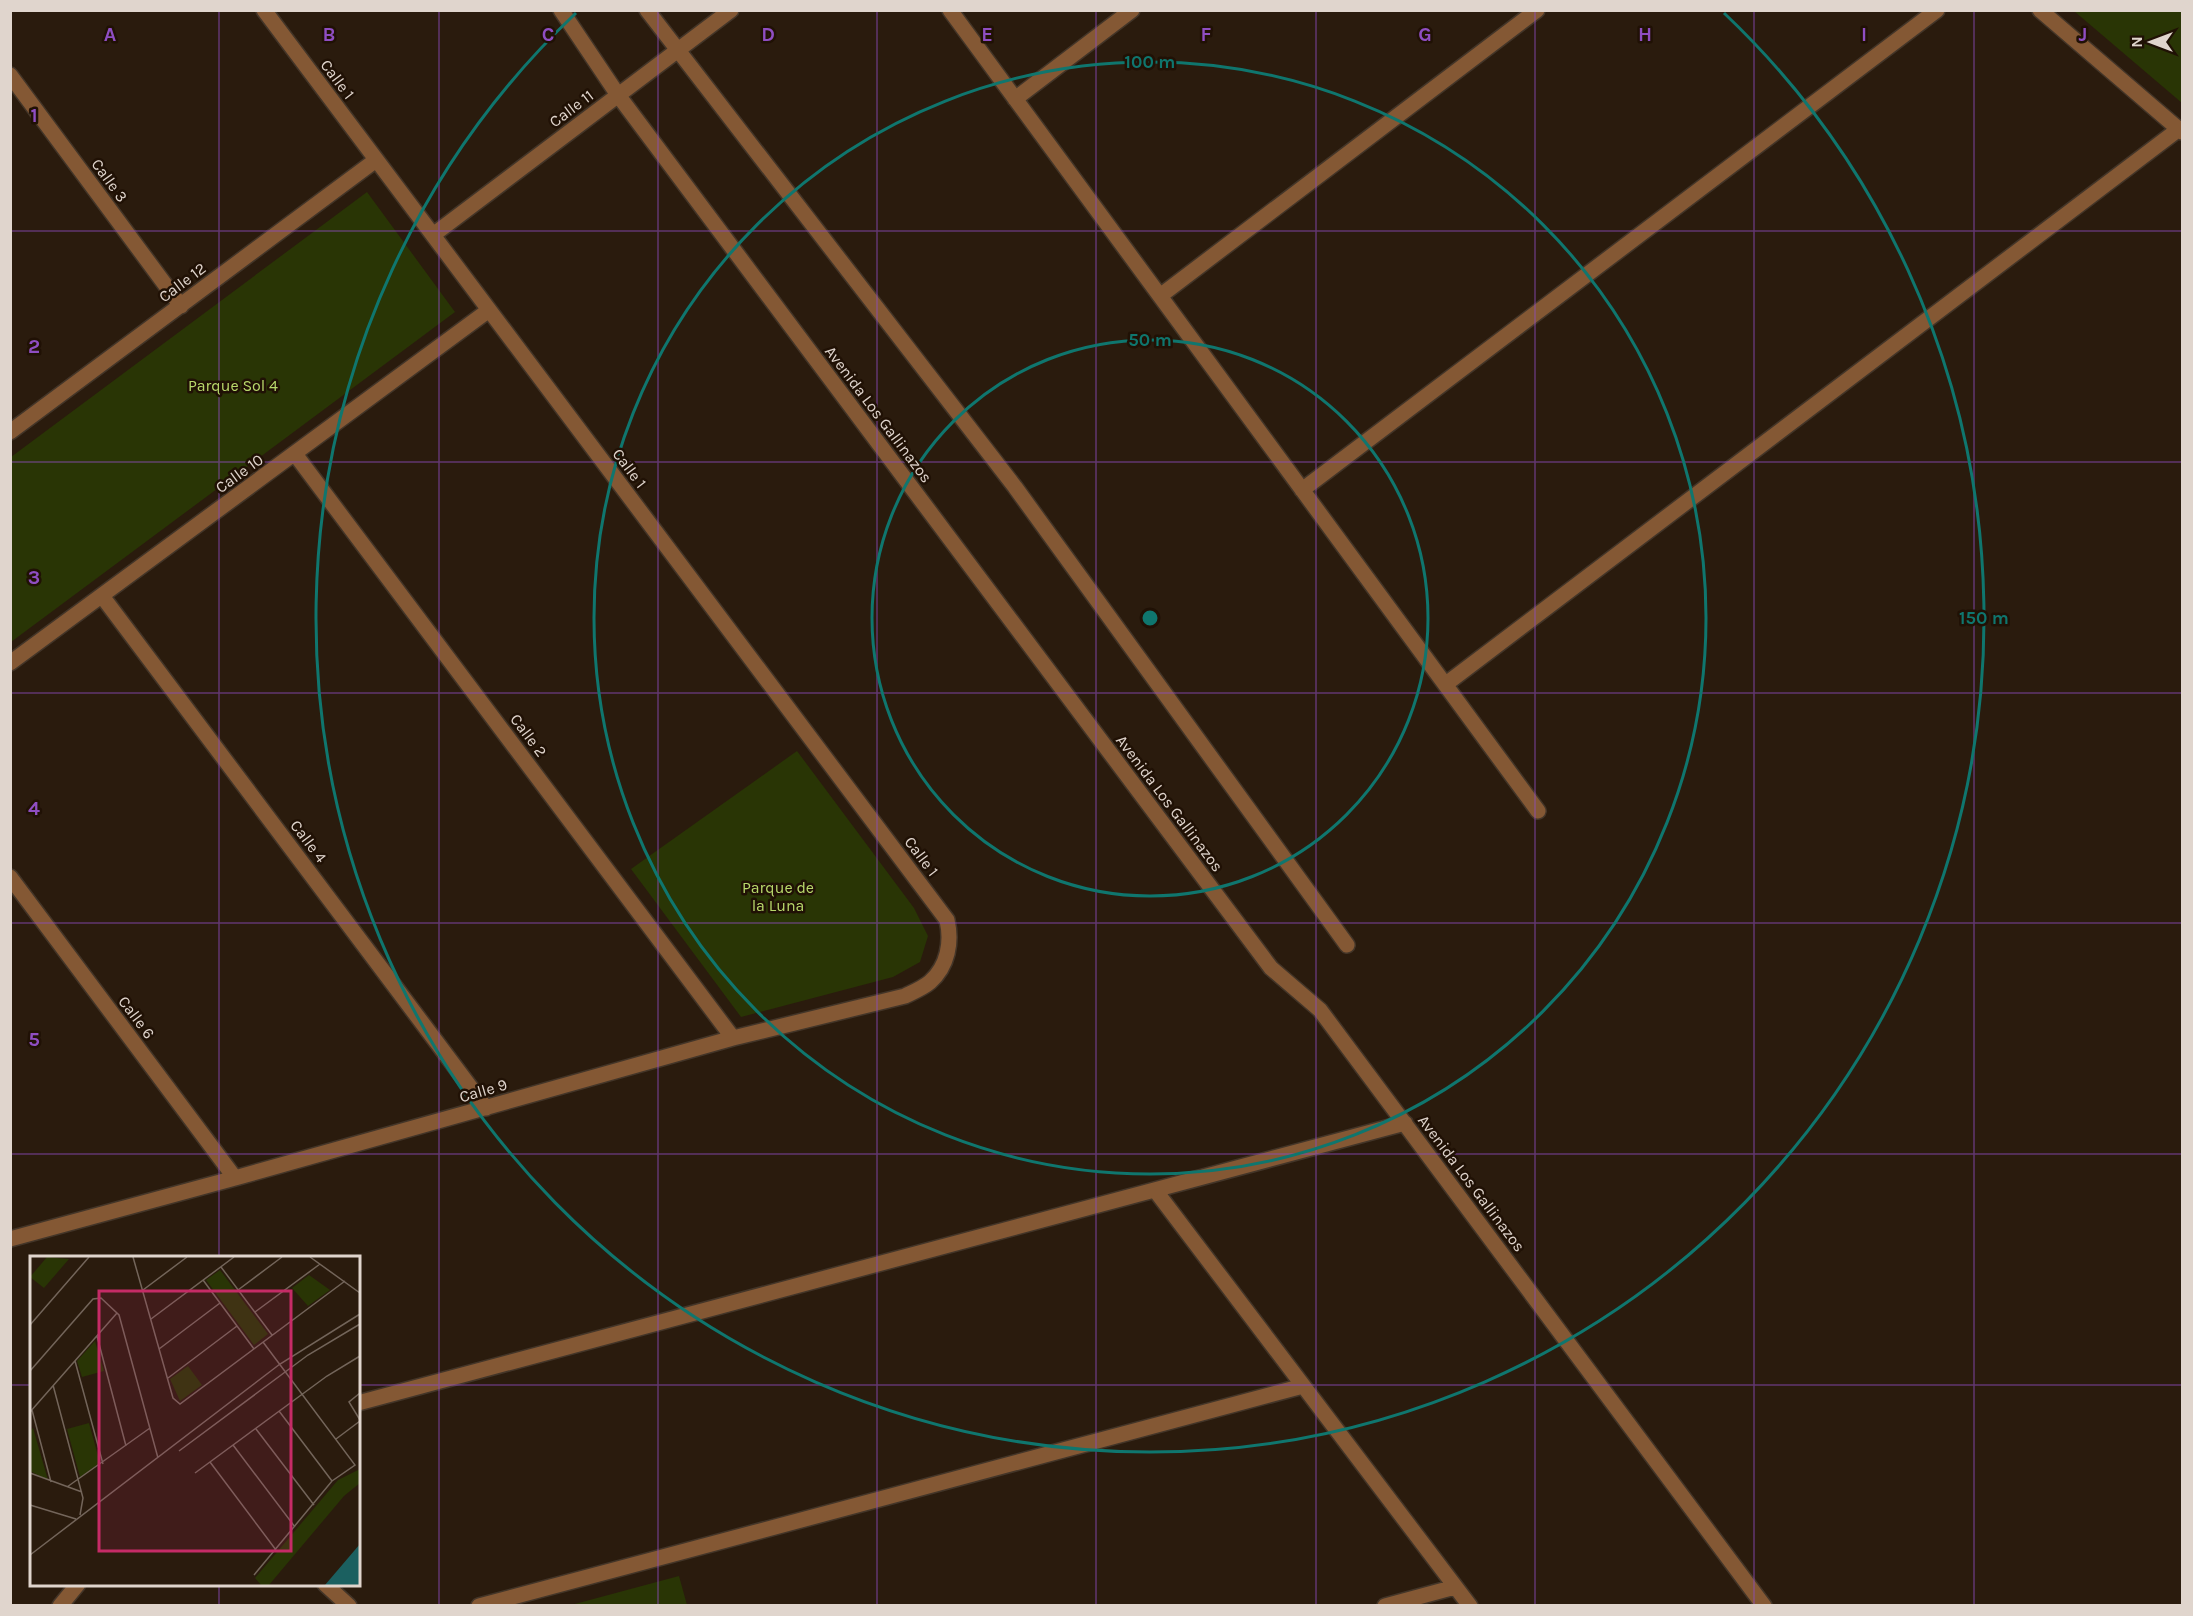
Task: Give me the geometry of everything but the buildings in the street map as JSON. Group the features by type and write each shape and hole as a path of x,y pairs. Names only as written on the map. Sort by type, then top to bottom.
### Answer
{"street":[{"name":"Calle 1","path":"264,10 947,920 951,934 948,953"},
{"name":"Avenida Los Gallinazos","path":"561,10 618,95 1271,968 1320,1010 1764,1605"},
{"path":"647,10 1015,487 1347,945"},
{"name":"Calle 11","path":"433,235 731,10"},
{"path":"950,10 1538,811"},
{"path":"1015,99 1132,10"},
{"path":"1160,296 1538,10"},
{"path":"1302,490 1937,10"},
{"path":"1446,684 2181,131 2040,10"},
{"name":"Calle 3","path":"10,75 181,306"},
{"name":"Calle 12","path":"10,432 376,160"},
{"name":"Calle 10","path":"10,663 489,310"},
{"name":"Calle 2","path":"295,454 733,1038"},
{"name":"Calle 4","path":"102,596 486,1107"},
{"name":"Calle 6","path":"10,877 235,1178"},
{"name":"Calle 9","path":"10,1239 733,1038 905,996 930,982 941,968 948,953"},
{"path":"360,1402 1405,1123"},
{"path":"1155,1191 1470,1605"},
{"path":"479,1605 1303,1386"},
{"path":"60,1605 76,1586"},
{"path":"327,1586 349,1605"},
{"path":"1385,1605 1455,1587"}],"green space":[{"path":"2074,11 2182,11 2182,103"},
{"name":"Parque Sol 4","path":"367,192 455,312 11,642 11,457"},
{"name":"Parque de la Luna","path":"797,751 914,908 928,936 920,962 893,977 741,1017 631,869"},
{"path":"679,1576 687,1605 571,1605"}]}
